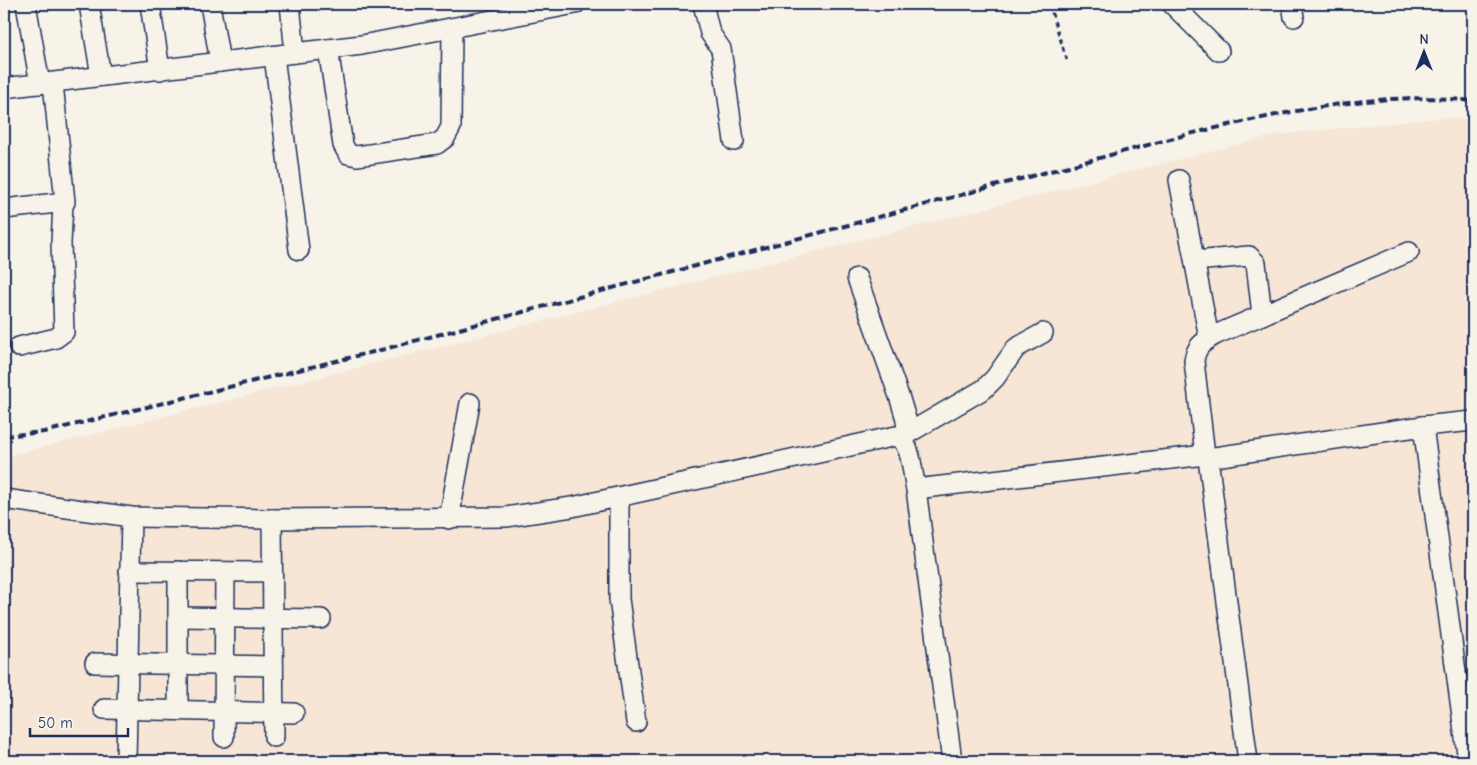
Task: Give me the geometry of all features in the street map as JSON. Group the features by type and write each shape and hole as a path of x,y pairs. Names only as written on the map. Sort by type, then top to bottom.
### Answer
{"street":[{"path":"19,347 56,338 64,332 61,243 63,204 66,199 46,84 26,4"},
{"path":"88,4 102,76"},
{"path":"150,4 160,70"},
{"path":"210,4 220,62"},
{"path":"290,4 295,53"},
{"path":"4,88 362,45 575,4"},
{"path":"703,4 710,33 721,49 734,142"},
{"path":"1172,4 1219,51"},
{"path":"328,49 343,144 348,154 357,156 430,146 445,138 451,127 452,28"},
{"path":"274,56 299,250"},
{"path":"1179,180 1210,338"},
{"path":"4,209 63,204"},
{"path":"1248,761 1206,456 1194,361 1195,351 1201,343 1210,338 1409,252"},
{"path":"1195,261 1249,256 1253,258 1256,263 1262,315"},
{"path":"857,278 906,419 904,436 916,489 952,761"},
{"path":"4,499 131,517 272,520 506,517 572,507 892,436 904,436 984,389 995,378 1016,348 1043,333"},
{"path":"449,519 470,404"},
{"path":"916,489 1206,456 1423,426 1473,421"},
{"path":"1423,426 1468,761"},
{"path":"619,497 619,599 636,722"},
{"path":"126,761 131,517"},
{"path":"272,520 274,736"},
{"path":"129,571 272,572"},
{"path":"178,572 178,710"},
{"path":"224,737 225,572"},
{"path":"178,617 320,619"},
{"path":"95,663 273,666"},
{"path":"104,709 294,713"}],"path":[{"path":"1049,4 1068,64"}],"shaded area":[{"path":"1450,117 1473,123 1473,761 4,761 4,457 1276,135"}],"railway":[{"path":"4,436 44,432 377,351 1189,134 1259,118 1365,101 1437,98 1473,101"}]}
